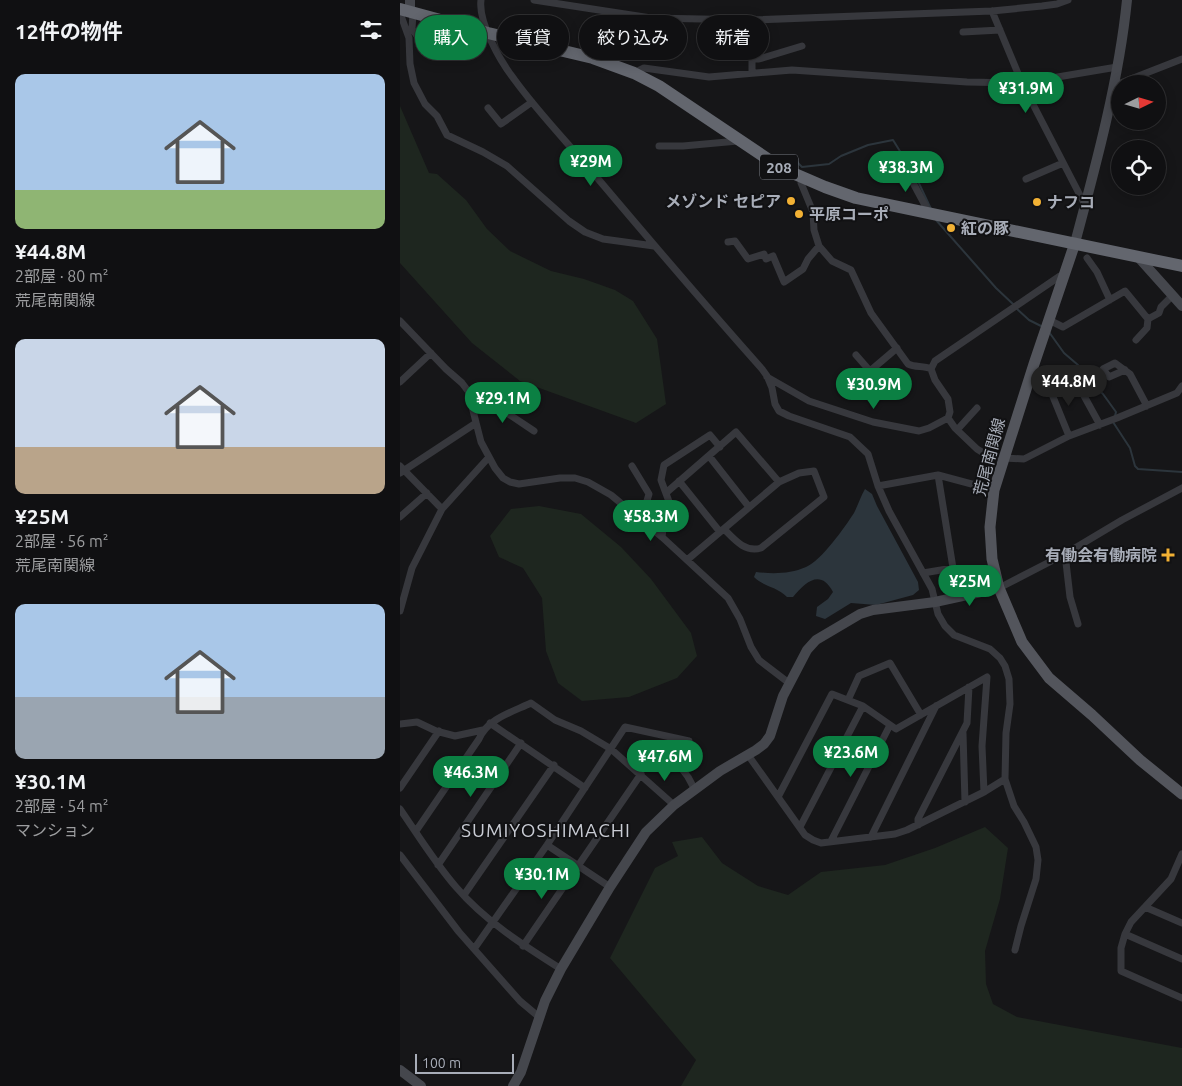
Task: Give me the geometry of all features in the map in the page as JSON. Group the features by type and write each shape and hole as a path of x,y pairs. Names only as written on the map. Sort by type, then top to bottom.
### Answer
{"highway":[{"name":"208","path":"407,9 488,33 593,58 634,73 660,86 781,168 803,179 856,198 1182,266"}],"main road":[{"name":"荒尾南関線","path":"1075,243 994,490 990,527 992,559 999,588 1022,642 1049,678 1140,760 1182,794"}],"street":[{"path":"481,0 480,6 488,33 503,63 514,79 554,130 598,178 654,246 767,376 809,401 896,427 919,431 948,418 950,412 948,399 935,380 931,369 926,366 914,367 908,364 871,313 851,270 832,261 819,246 814,230 813,212 801,183 803,179"},
{"path":"534,0 651,18 697,19"},
{"path":"769,19 992,11 1057,4 1068,0"},
{"path":"1115,75 1127,0"},
{"path":"407,9 412,29 415,33"},
{"path":"407,9 410,64 414,83 425,104 438,116 447,135 507,166 569,221 585,232 603,239 654,246"},
{"path":"992,11 1022,83 1085,205"},
{"path":"963,32 1000,30"},
{"path":"769,56 802,46"},
{"path":"1140,75 1182,58"},
{"path":"752,60 752,73"},
{"path":"634,73 644,68 709,77 792,70 958,81 1022,83 1117,67"},
{"path":"1075,243 1111,94"},
{"path":"488,108 501,124 532,102"},
{"path":"659,146 739,141"},
{"path":"1026,179 1063,163"},
{"path":"904,166 927,213"},
{"path":"728,242 735,241 738,243 748,260 764,254 766,259 773,256 784,282 803,269 808,259 819,246"},
{"path":"1087,258 1097,272 1110,300"},
{"path":"1139,258 1182,306"},
{"path":"931,369 935,361 1012,306 1060,276 1063,278"},
{"path":"1049,320 1063,327 1125,292 1148,319 1148,328 1136,340"},
{"path":"1148,319 1159,312 1161,307 1172,296"},
{"path":"400,321 462,383 468,392 481,442 488,457 495,468 510,482 519,484 560,478 575,478 588,482 611,495 662,537 728,598 740,618 751,647 759,660 789,683"},
{"path":"856,355 870,371 897,348"},
{"path":"400,382 431,353"},
{"path":"1125,370 1130,374 1146,406"},
{"path":"767,376 772,388 775,404 779,410 789,416 850,437 868,454 878,486 889,511 932,589 941,620 954,635 990,649 1000,658 1005,666 1009,679 1010,704 1006,734 1005,779 1014,806 1036,847 1038,860 1036,879 1015,950"},
{"path":"948,418 957,430 985,454 1004,458 1024,459 1069,436 1177,393 1182,386"},
{"path":"1049,388 1069,436"},
{"path":"1083,394 1100,425"},
{"path":"473,408 490,406 501,409 534,431"},
{"path":"957,430 977,408"},
{"path":"442,509 401,469 476,423"},
{"path":"667,492 736,432 779,482"},
{"path":"662,537 664,520 671,507 662,480 664,465 710,435 720,447"},
{"path":"709,456 750,507"},
{"path":"400,610 412,568 442,509 488,457"},
{"path":"632,466 649,494 646,504 636,516"},
{"path":"679,482 722,530 740,544 756,550 824,497 814,471 799,473 779,482 750,507 722,530 687,560"},
{"path":"878,486 938,475 994,490"},
{"path":"923,573 953,568 938,475"},
{"path":"513,1086 520,1072 539,1017 561,969 610,886 646,832 674,805 694,790 764,744 770,736 789,683 807,650 816,640 852,618 873,610 935,602 999,588 1065,554 1122,520 1182,488"},
{"path":"400,518 426,493"},
{"path":"1065,554 1070,597 1078,624"},
{"path":"848,700 859,676 890,663 921,715"},
{"path":"778,797 832,694 863,706 896,729 987,677 982,746 984,792"},
{"path":"918,825 918,819 967,723 969,687"},
{"path":"400,724 417,722 455,736 482,730 490,723 531,703 555,720 611,749 674,805"},
{"path":"800,827 863,706"},
{"path":"871,837 936,706"},
{"path":"490,723 586,788"},
{"path":"831,842 890,725"},
{"path":"474,949 548,845 625,727 689,741 679,766 688,777 694,790"},
{"path":"416,831 479,739 482,730"},
{"path":"963,730 965,802"},
{"path":"400,788 439,731"},
{"path":"438,865 521,743"},
{"path":"748,755 806,835 821,843 895,834 965,802 1005,779"},
{"path":"464,895 554,765"},
{"path":"523,946 641,774"},
{"path":"400,809 438,865 492,923 523,946 561,969"},
{"path":"548,845 610,886"},
{"path":"1182,854 1171,879 1131,922 1120,948 1121,971 1182,998"},
{"path":"400,855 459,932 520,1001 539,1017"},
{"path":"1145,907 1182,923"},
{"path":"1125,934 1182,959"},
{"path":"400,1070 421,1086"}],"shaded area":[{"path":"400,106 429,173 437,174 466,200 487,229 510,251 551,271 584,279 615,290 633,301 657,339 666,404 636,423 520,381 472,343 400,263"},
{"path":"865,489 872,494 918,582 919,590 913,595 876,605 851,603 825,619 816,616 817,607 828,599 833,592 824,581 818,579 808,582 793,597 787,597 754,577 756,572 788,572 812,564 845,526 854,513"},
{"path":"539,506 581,514 621,547 651,579 691,633 697,656 677,678 629,697 582,701 558,683 546,651 542,598 523,568 499,557 490,536 511,509"},
{"path":"985,827 1008,848 1000,899 985,951 986,984 993,1004 1017,1017 1182,1048 1182,1086 681,1086 696,1060 610,958 655,868 678,856 672,842 702,837 722,863 758,886 788,895 821,872 885,865 935,848"}],"waterway":[{"path":"793,155 802,167 829,164 841,156 868,145 893,140 916,177 931,209"},
{"path":"936,220 996,288 1014,305"},
{"path":"1017,309 1029,320 1041,326"},
{"path":"1049,332 1064,353 1078,365 1087,380 1103,394 1116,412 1115,416"},
{"path":"1113,422 1130,448 1135,466 1138,469 1182,472"}],"place":[{"name":"メゾンド セピア","path":"791,201"},
{"name":"ナフコ","path":"1037,202"},
{"name":"平原コーポ","path":"799,214"},
{"name":"紅の豚","path":"951,228"},
{"name":"有働会有働病院","path":"1168,555"}],"district":[{"name":"SUMIYOSHIMACHI","path":"546,830"}]}
